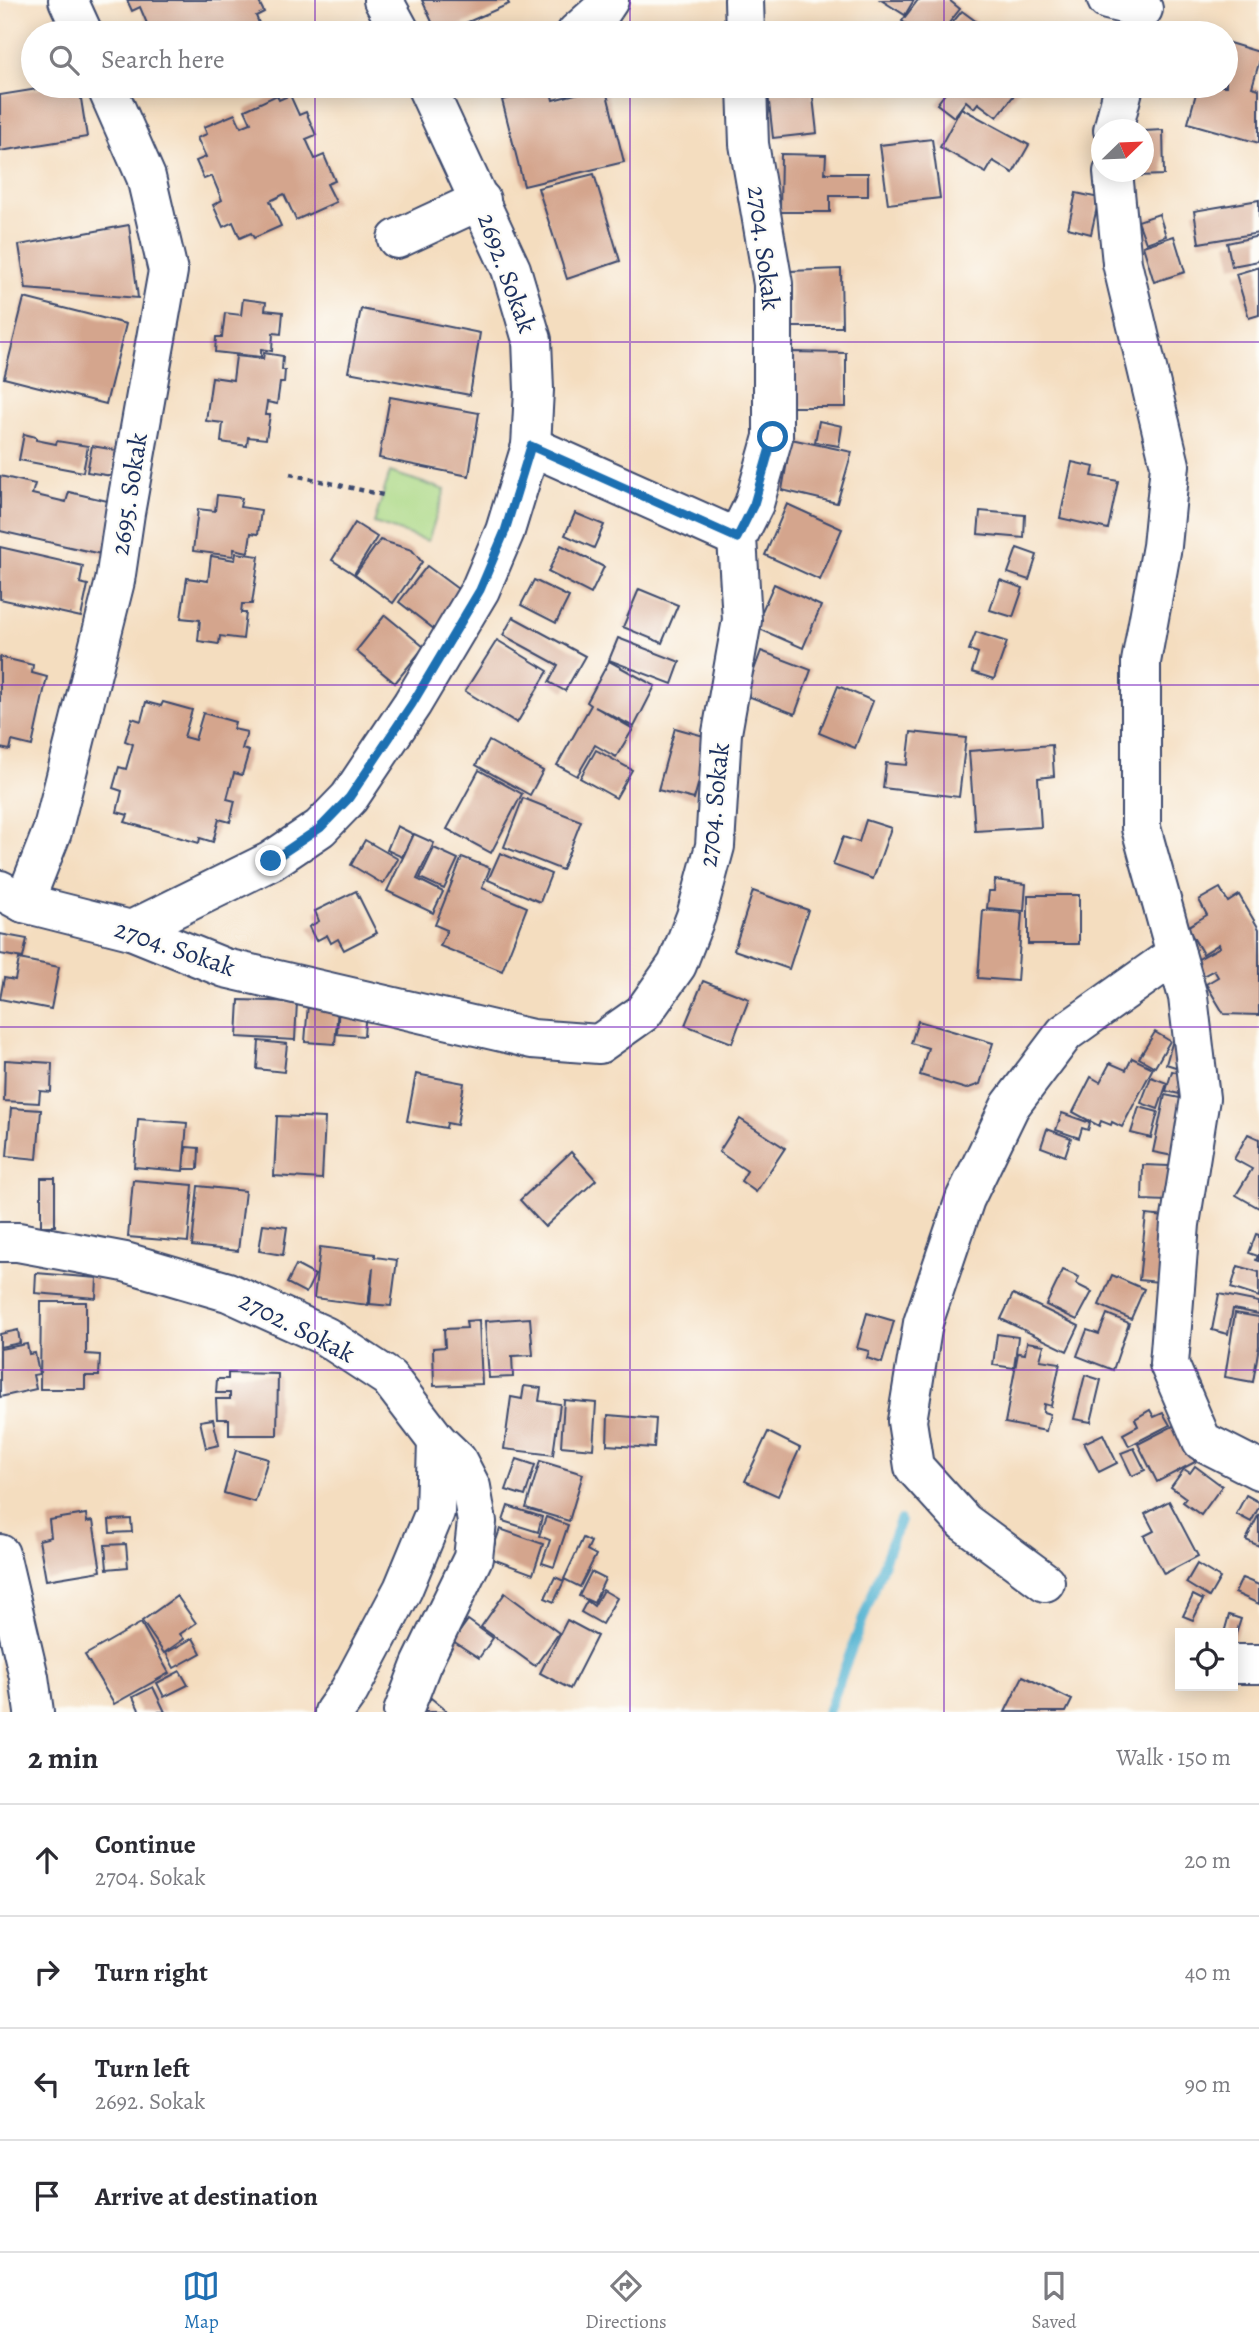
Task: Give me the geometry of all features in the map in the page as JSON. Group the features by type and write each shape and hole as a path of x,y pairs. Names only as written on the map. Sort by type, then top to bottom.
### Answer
{"street":[{"path":"68,0 78,21"},
{"path":"383,0 394,21"},
{"path":"590,21 609,0"},
{"path":"744,0 745,21"},
{"name":"2695. Sokak","path":"12,897 52,832 115,581 168,271 146,177 111,98"},
{"name":"2692. Sokak","path":"131,930 271,861 320,828 349,798 412,704 480,590 505,531 531,446 533,340 511,269 432,98"},
{"name":"2704. Sokak","path":"12,897 131,930 225,968 532,1039 599,1044 643,1013 677,965 696,916 715,846 722,733 742,620 737,538 754,504 773,437 774,284 750,144 748,98"},
{"path":"1116,119 1121,98"},
{"path":"1114,182 1122,263 1170,465 1162,546 1141,662 1141,828 1188,996 1200,1098 1181,1224 1169,1364 1202,1441 1259,1470"},
{"path":"397,239 481,200"},
{"path":"531,446 737,538"},
{"path":"1045,1582 964,1522 914,1467 907,1421 923,1323 965,1199 1010,1107 1065,1032 1176,954"},
{"name":"2702. Sokak","path":"0,1242 18,1242 138,1265 228,1292 325,1336 390,1378 437,1441 457,1460 471,1487 477,1522 473,1558 421,1665 403,1712"},
{"path":"334,1712 349,1691 403,1588 435,1512 437,1441"},
{"path":"0,1554 21,1696"},
{"path":"1238,1664 1259,1664"}],"path":[{"path":"290,474 383,495"}],"green space":[{"path":"390,472 445,490 428,541 374,523"}],"building":[{"path":"127,0 258,0 264,12 256,16 258,21 146,21 140,7 132,11"},
{"path":"422,0 507,0 509,4 470,21 432,21"},
{"path":"881,0 914,0 905,15"},
{"path":"918,0 949,0 960,9 950,21 902,21"},
{"path":"962,11 976,21 954,21"},
{"path":"1238,46 1259,52 1259,63 1252,87 1259,89 1259,143 1188,123 1195,98 1238,98"},
{"path":"21,92 21,98 81,98 87,137 0,151 0,95"},
{"path":"271,98 291,98 299,115 306,112 316,135 306,139 315,159 324,155 335,181 327,184 336,202 296,220 284,194 270,201 281,226 254,238 251,233 240,238 233,222 223,227 213,205 222,200 212,176 204,179 196,161 206,157 197,138 207,134 204,127 235,114 241,127 251,123 245,110"},
{"path":"608,98 624,162 524,186 502,100"},
{"path":"769,98 813,98 817,133 773,138"},
{"path":"942,98 1012,98 997,117 978,103 974,108 966,101 954,117 937,104"},
{"path":"961,108 1029,145 1013,173 993,161 986,173 940,147"},
{"path":"1154,130 1163,130 1164,175 1154,175"},
{"path":"932,139 940,198 888,204 880,145"},
{"path":"781,154 826,155 825,173 868,173 868,196 830,196 830,212 780,212"},
{"path":"594,174 620,261 567,279 538,188"},
{"path":"1076,193 1099,198 1091,234 1068,228"},
{"path":"1259,200 1259,233 1199,243 1194,211"},
{"path":"1159,214 1166,236 1146,243 1138,221"},
{"path":"129,225 138,298 26,289 19,245"},
{"path":"1174,236 1185,272 1154,282 1143,246"},
{"path":"1259,236 1259,261 1232,266 1227,243"},
{"path":"1259,267 1259,315 1249,318 1236,274"},
{"path":"841,269 842,327 792,327 790,271"},
{"path":"24,298 126,324 106,404 4,378"},
{"path":"243,299 266,302 265,310 283,312 281,334 273,333 272,351 261,349 261,357 215,352 216,337 222,337 225,313 241,315"},
{"path":"361,309 480,333 470,395 348,372"},
{"path":"791,352 846,353 846,407 791,407"},
{"path":"264,353 283,356 282,370 285,370 277,404 267,402 265,415 270,415 266,439 248,437 247,446 221,442 223,423 206,421 212,377 233,380 236,356 263,359"},
{"path":"390,397 479,413 469,476 379,458"},
{"path":"819,421 842,426 839,446 815,442"},
{"path":"24,434 36,437 36,440 56,444 57,441 88,446 83,472 19,460"},
{"path":"791,439 852,452 837,503 782,490"},
{"path":"92,446 116,450 112,476 87,472"},
{"path":"1072,462 1094,467 1092,476 1118,481 1108,529 1060,518"},
{"path":"0,476 35,484 32,494 66,502 69,492 116,503 105,555 0,531"},
{"path":"217,495 242,498 240,507 261,510 258,534 251,533 248,552 234,549 233,556 193,551 198,509 215,511"},
{"path":"787,504 842,529 820,580 765,555"},
{"path":"980,511 1025,515 1024,538 978,534"},
{"path":"575,513 604,525 594,548 565,535"},
{"path":"355,523 377,537 354,574 332,560"},
{"path":"380,540 412,550 422,562 393,603 355,575"},
{"path":"561,545 604,567 591,594 548,572"},
{"path":"0,547 83,566 80,583 88,585 81,617 0,599"},
{"path":"1017,548 1037,555 1029,580 1008,573"},
{"path":"236,553 259,556 252,604 242,604 241,613 246,613 243,639 220,636 219,644 198,641 200,620 181,618 187,578 208,581 211,556 235,560"},
{"path":"427,566 462,592 434,629 399,602"},
{"path":"534,580 569,597 556,623 521,605"},
{"path":"1000,580 1023,588 1013,617 990,610"},
{"path":"774,584 821,606 803,648 755,627"},
{"path":"639,589 678,605 662,643 623,627"},
{"path":"385,615 424,647 395,683 356,651"},
{"path":"513,617 585,656 565,691 549,682 558,665 503,635"},
{"path":"976,632 1007,642 994,679 972,672 978,653 969,650"},
{"path":"618,638 680,662 672,684 609,660"},
{"path":"497,640 548,671 517,723 465,691"},
{"path":"761,651 811,670 795,714 745,695"},
{"path":"0,657 33,665 32,673 47,677 32,746 12,741 10,750 0,748"},
{"path":"609,661 655,686 634,727 595,707 633,729 616,757 595,745 577,776 557,765 591,705 587,702"},
{"path":"838,686 873,701 855,748 819,733"},
{"path":"146,702 161,706 163,702 192,710 184,737 195,740 203,713 235,722 233,729 247,732 242,749 249,751 242,775 234,773 227,799 235,801 230,822 219,819 213,842 200,838 199,843 125,822 128,815 117,812 122,791 113,788 119,767 126,769 133,744 125,741 132,718 141,721"},
{"path":"675,728 711,738 694,799 658,790"},
{"path":"911,732 966,738 959,797 883,788 886,763 907,765"},
{"path":"489,741 543,771 530,795 476,765"},
{"path":"1052,745 1054,776 1038,778 1041,827 975,831 969,751"},
{"path":"596,750 632,770 616,798 580,778"},
{"path":"479,770 522,794 491,853 447,829"},
{"path":"523,798 581,821 562,870 504,847"},
{"path":"866,820 891,828 873,879 833,865 843,837 859,842"},
{"path":"397,826 413,834 402,857 387,850"},
{"path":"414,834 434,843 417,879 443,892 433,913 387,891"},
{"path":"365,840 398,859 383,884 351,865"},
{"path":"434,848 458,859 444,889 420,878"},
{"path":"500,853 551,874 540,902 488,880"},
{"path":"462,857 490,868 482,888 527,907 502,971 440,946 447,930 435,925"},
{"path":"995,880 1026,884 1024,911 987,908 989,891 994,891"},
{"path":"1220,888 1228,902 1239,895 1259,929 1259,1015 1224,1014 1206,984 1218,977 1214,970 1203,976 1195,961 1220,947 1219,944 1203,954 1187,927 1207,915 1199,900"},
{"path":"356,891 377,933 344,950 338,939 331,943 327,935 316,941 309,927 319,921 315,911"},
{"path":"753,891 808,910 789,969 734,950"},
{"path":"1028,895 1079,895 1079,944 1028,944"},
{"path":"983,910 1022,913 1017,981 978,978"},
{"path":"0,934 27,939 23,958 0,954"},
{"path":"19,959 59,967 51,1009 0,999 4,978 15,980"},
{"path":"703,981 749,999 732,1043 685,1025"},
{"path":"239,1000 297,1002 295,1040 237,1037"},
{"path":"308,1004 338,1007 335,1044 305,1042"},
{"path":"339,1006 366,1008 364,1036 337,1034"},
{"path":"918,1021 993,1043 980,1084 966,1089 920,1075 928,1048 911,1043"},
{"path":"1155,1032 1170,1041 1155,1067 1139,1058"},
{"path":"1173,1040 1193,1046 1185,1070 1166,1064"},
{"path":"259,1041 287,1044 284,1072 257,1069"},
{"path":"1132,1058 1153,1068 1122,1127 1101,1121 1099,1126 1073,1112 1091,1077 1100,1082 1110,1063 1126,1070"},
{"path":"5,1060 52,1063 51,1092 40,1091 39,1103 4,1101"},
{"path":"1172,1071 1190,1076 1184,1095 1166,1091"},
{"path":"416,1074 464,1083 457,1125 447,1123 446,1128 407,1121"},
{"path":"1151,1077 1167,1083 1158,1109 1141,1103"},
{"path":"1165,1095 1185,1099 1173,1156 1153,1152"},
{"path":"1139,1107 1158,1112 1151,1138 1131,1133"},
{"path":"11,1108 41,1110 37,1159 7,1156"},
{"path":"1062,1113 1090,1123 1088,1130 1082,1128 1079,1138 1056,1130"},
{"path":"277,1116 325,1118 322,1179 274,1176"},
{"path":"138,1119 187,1123 183,1171 134,1167"},
{"path":"740,1119 785,1148 756,1192 741,1181 747,1171 719,1152"},
{"path":"1047,1129 1071,1138 1065,1156 1041,1147"},
{"path":"1248,1134 1259,1139 1259,1208 1236,1195 1252,1169 1234,1159"},
{"path":"186,1147 199,1148 198,1169 184,1169"},
{"path":"571,1152 596,1180 545,1227 520,1200"},
{"path":"1143,1165 1169,1166 1168,1201 1142,1200"},
{"path":"41,1178 55,1178 55,1226 41,1226"},
{"path":"133,1180 193,1185 188,1242 128,1237"},
{"path":"198,1186 245,1191 238,1251 192,1246"},
{"path":"1146,1215 1166,1217 1159,1282 1139,1280"},
{"path":"263,1224 287,1227 283,1255 259,1251"},
{"path":"1256,1234 1259,1235 1259,1261 1256,1260 1258,1256 1249,1253"},
{"path":"320,1247 375,1254 375,1257 397,1260 391,1306 370,1304 373,1268 368,1305 314,1298"},
{"path":"296,1265 315,1275 306,1293 287,1283"},
{"path":"1238,1266 1259,1272 1259,1297 1231,1288"},
{"path":"1063,1270 1079,1277 1076,1284 1092,1292 1077,1320 1046,1305"},
{"path":"36,1273 97,1278 96,1298 35,1293"},
{"path":"1112,1275 1144,1289 1131,1319 1099,1305"},
{"path":"1013,1294 1079,1326 1067,1351 1001,1319"},
{"path":"1219,1294 1259,1302 1259,1314 1233,1309 1228,1334 1212,1330"},
{"path":"41,1302 86,1302 86,1354 100,1355 99,1376 85,1376 85,1389 40,1389"},
{"path":"867,1313 894,1321 882,1363 867,1358 869,1351 857,1348"},
{"path":"1235,1313 1259,1317 1259,1346 1253,1382 1225,1377"},
{"path":"1107,1314 1129,1323 1113,1370 1077,1356 1087,1330 1099,1334"},
{"path":"530,1318 533,1355 512,1356 513,1377 489,1378 485,1321"},
{"path":"479,1320 482,1384 434,1386 433,1348 445,1347 444,1329 467,1328 466,1321"},
{"path":"18,1330 20,1343 0,1347 0,1334"},
{"path":"997,1334 1018,1337 1014,1368 993,1365"},
{"path":"1027,1342 1044,1345 1040,1360 1060,1363 1051,1406 1044,1404 1043,1412 1050,1414 1046,1431 1005,1423 1018,1353 1025,1354"},
{"path":"27,1344 29,1354 35,1353 39,1374 33,1375 36,1389 0,1397 0,1349"},
{"path":"228,1373 278,1374 277,1435 229,1435 229,1419 217,1419 216,1399 230,1399 230,1393 216,1393 217,1379 228,1379"},
{"path":"1085,1375 1101,1380 1091,1422 1074,1419"},
{"path":"524,1386 541,1388 539,1401 560,1404 553,1455 504,1449 511,1397 522,1399"},
{"path":"564,1400 596,1403 593,1449 561,1446"},
{"path":"1150,1410 1154,1417 1163,1413 1170,1425 1129,1446 1123,1434 1138,1426 1135,1419"},
{"path":"608,1415 656,1419 654,1448 607,1445"},
{"path":"213,1419 219,1445 206,1448 200,1421"},
{"path":"1175,1425 1195,1462 1157,1482 1138,1444"},
{"path":"768,1432 800,1448 778,1496 745,1481"},
{"path":"1103,1434 1117,1463 1099,1472 1084,1443"},
{"path":"1134,1448 1145,1470 1132,1476 1121,1453"},
{"path":"236,1450 268,1459 255,1502 224,1493"},
{"path":"517,1459 535,1465 525,1496 506,1490"},
{"path":"540,1461 583,1474 569,1521 526,1508"},
{"path":"1195,1466 1222,1486 1201,1515 1183,1502 1186,1498 1171,1487 1184,1469 1190,1473"},
{"path":"1246,1495 1259,1502 1251,1522 1236,1514"},
{"path":"1169,1501 1198,1556 1164,1574 1144,1536 1154,1531 1145,1514"},
{"path":"508,1506 542,1517 538,1532 503,1521"},
{"path":"86,1514 87,1522 93,1521 101,1571 46,1580 39,1540 51,1537 49,1520"},
{"path":"1259,1514 1259,1546 1246,1540"},
{"path":"546,1517 568,1525 554,1567 542,1563 550,1540 539,1536"},
{"path":"131,1519 132,1532 110,1533 109,1520"},
{"path":"500,1529 543,1544 533,1574 490,1558"},
{"path":"583,1538 591,1542 587,1550 596,1555 580,1587 564,1579"},
{"path":"126,1544 128,1567 107,1569 105,1545"},
{"path":"1197,1564 1220,1578 1209,1597 1186,1583"},
{"path":"591,1572 605,1579 594,1603 579,1596"},
{"path":"555,1577 564,1581 554,1602 545,1598"},
{"path":"1242,1578 1259,1585 1259,1604 1235,1593"},
{"path":"603,1590 617,1598 602,1624 581,1612 587,1601 594,1606"},
{"path":"505,1593 559,1633 535,1666 481,1627"},
{"path":"1193,1595 1203,1600 1193,1620 1183,1616"},
{"path":"177,1596 196,1623 180,1634 184,1639 164,1653 142,1621"},
{"path":"1229,1615 1241,1619 1238,1628 1225,1628"},
{"path":"468,1620 493,1638 479,1658 453,1641"},
{"path":"567,1620 597,1636 570,1689 540,1673"},
{"path":"141,1623 169,1673 114,1704 85,1655"},
{"path":"193,1638 201,1653 174,1668 166,1653"},
{"path":"180,1671 188,1685 164,1697 157,1683"},
{"path":"1023,1676 1072,1700 1066,1712 1005,1712"},
{"path":"153,1687 165,1712 140,1712 133,1697"},
{"path":"431,1698 448,1712 419,1712"}],"waterway":[{"path":"828,1712 900,1520"}],"route":[{"path":"271,861 320,828 349,798 412,704 480,590 505,531 531,446 737,538 754,504 773,437"}]}
